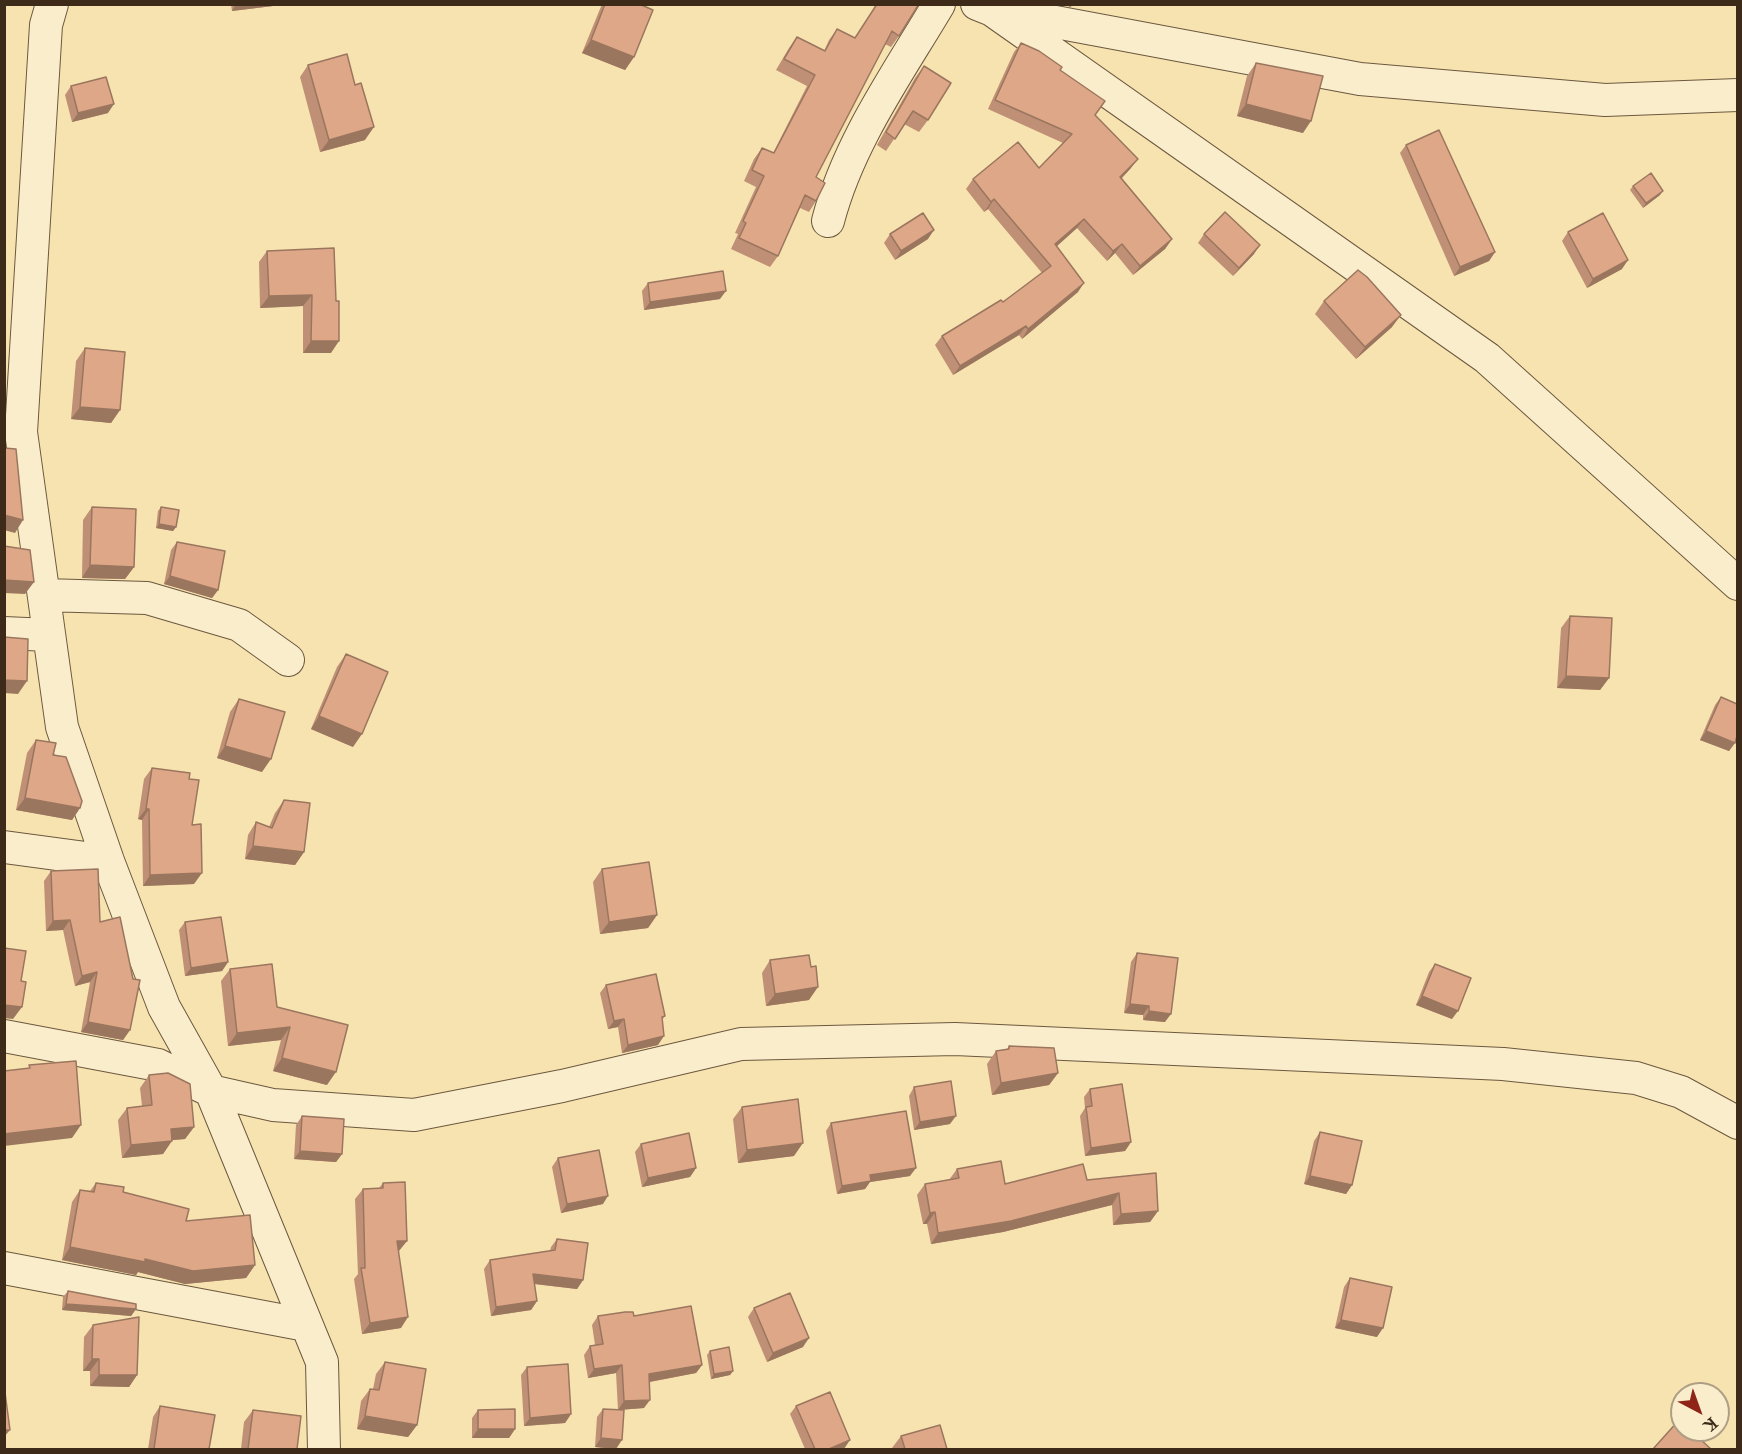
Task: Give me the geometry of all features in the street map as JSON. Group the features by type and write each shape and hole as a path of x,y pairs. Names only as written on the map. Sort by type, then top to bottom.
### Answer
{"street":[{"path":"52,4 46,25 13,431 44,595 62,727 108,861 164,1007 211,1091 322,1362 324,1449"},
{"path":"828,221 833,201 868,124 939,4"},
{"path":"984,8 1360,79 1605,100 1737,95"},
{"path":"984,8 1487,358 1737,584"},
{"path":"44,595 147,598 239,625 288,660"},
{"path":"4,633 50,635"},
{"path":"4,847 108,861"},
{"path":"4,1036 158,1065 211,1091 273,1105 414,1115 562,1086 741,1044 955,1039 1503,1064 1636,1078 1681,1092 1737,1123"},
{"path":"4,1268 306,1325"}],"building":[{"path":"605,4 639,4 653,10 634,57 591,40"},
{"path":"877,4 919,4 899,36 892,31 816,177 825,183 816,201 805,195 778,256 739,238 746,223 743,221 764,176 752,170 762,148 774,153 815,75 784,59 797,37 825,51 837,29 855,38"},
{"path":"1021,43 1039,51 1062,67 1060,70 1105,101 1095,115 1138,159 1120,177 1172,239 1140,266 1122,244 1113,251 1084,219 1055,244 1084,283 1028,329 1026,326 960,366 942,336 1001,300 1003,302 1051,266 994,199 991,202 973,179 1018,142 1039,168 1072,134 995,100"},
{"path":"347,54 355,85 361,83 374,127 329,140 308,65"},
{"path":"1256,63 1323,76 1311,121 1246,104"},
{"path":"924,66 951,83 928,120 913,111 895,139 886,132"},
{"path":"106,77 114,104 78,113 71,86"},
{"path":"1439,130 1495,252 1460,267 1406,145"},
{"path":"1651,173 1663,191 1646,203 1633,186"},
{"path":"1225,212 1260,245 1239,268 1204,234"},
{"path":"923,213 934,230 901,251 890,234"},
{"path":"1603,213 1628,260 1593,279 1568,232"},
{"path":"334,248 336,301 339,301 339,341 311,341 312,295 269,296 267,251"},
{"path":"1358,270 1401,315 1365,347 1324,301"},
{"path":"723,271 726,291 650,302 648,283"},
{"path":"85,348 125,352 120,410 80,407"},
{"path":"4,448 16,449 23,520 4,515"},
{"path":"92,507 136,509 134,567 90,565"},
{"path":"161,507 179,510 176,527 159,524"},
{"path":"177,542 225,551 218,590 170,576"},
{"path":"4,546 30,550 34,582 4,580"},
{"path":"1570,616 1612,618 1609,678 1566,676"},
{"path":"4,637 28,639 27,681 4,680"},
{"path":"346,654 388,672 362,734 319,716"},
{"path":"1721,697 1737,704 1735,743 1706,731"},
{"path":"239,699 285,712 271,759 225,746"},
{"path":"36,740 56,743 53,755 66,757 82,801 80,808 25,798"},
{"path":"152,768 190,773 189,779 199,780 192,825 201,824 202,873 150,875 149,809 146,809"},
{"path":"284,800 310,803 304,852 253,846 256,822 272,828"},
{"path":"649,862 657,915 609,922 602,869"},
{"path":"98,869 100,922 120,917 133,979 140,980 130,1030 88,1022 97,972 82,976 70,920 53,921 51,871"},
{"path":"221,917 228,962 191,968 185,922"},
{"path":"4,948 26,951 21,981 26,982 22,1007 4,1005"},
{"path":"1137,953 1178,958 1171,1014 1149,1011 1149,1006 1130,1004"},
{"path":"809,955 811,967 816,966 818,987 775,994 770,960"},
{"path":"272,964 277,1007 348,1025 336,1072 282,1058 290,1027 237,1033 230,969"},
{"path":"1435,964 1471,978 1458,1011 1422,996"},
{"path":"656,974 665,1016 662,1017 664,1036 628,1045 624,1019 614,1021 606,985"},
{"path":"1009,1046 1054,1048 1058,1073 1001,1083 996,1051 1009,1049"},
{"path":"76,1061 81,1125 4,1134 4,1071 30,1068 29,1065"},
{"path":"168,1073 190,1084 194,1127 171,1129 172,1141 131,1145 127,1108 152,1105 149,1075"},
{"path":"951,1081 956,1116 920,1122 914,1087"},
{"path":"1122,1084 1131,1142 1091,1148 1086,1107 1092,1106 1090,1089"},
{"path":"798,1099 803,1143 747,1150 742,1107"},
{"path":"906,1111 916,1168 870,1175 871,1181 842,1186 831,1123"},
{"path":"302,1116 344,1119 342,1154 300,1151"},
{"path":"1320,1132 1362,1141 1352,1185 1310,1176"},
{"path":"689,1133 696,1168 648,1178 641,1144"},
{"path":"599,1150 608,1196 567,1204 558,1158"},
{"path":"1001,1161 1005,1184 1083,1164 1087,1180 1156,1173 1158,1211 1121,1214 1119,1193 1011,1221 938,1233 935,1212 930,1213 925,1184 959,1178 957,1169"},
{"path":"405,1182 407,1241 397,1241 408,1317 370,1323 361,1268 365,1268 363,1189 383,1188 383,1183"},
{"path":"96,1183 124,1187 123,1192 189,1209 186,1221 250,1215 255,1265 193,1271 145,1259 145,1262 70,1247 80,1190 94,1192"},
{"path":"557,1239 588,1243 583,1280 533,1274 537,1301 496,1307 490,1260 555,1250"},
{"path":"1350,1278 1392,1287 1383,1328 1341,1320"},
{"path":"68,1291 136,1304 136,1309 66,1304"},
{"path":"790,1293 809,1338 773,1353 754,1308"},
{"path":"691,1306 702,1365 649,1374 650,1400 624,1401 622,1365 594,1369 590,1346 603,1344 598,1316 633,1312 634,1316"},
{"path":"139,1317 137,1375 99,1375 99,1359 92,1359 93,1325"},
{"path":"729,1347 733,1371 714,1374 710,1351"},
{"path":"385,1362 426,1369 417,1425 365,1416 370,1389 379,1390"},
{"path":"568,1364 571,1414 530,1418 527,1367"},
{"path":"4,1385 10,1430 4,1430"},
{"path":"830,1392 850,1440 829,1449 815,1449 796,1406"},
{"path":"160,1406 215,1415 209,1449 154,1449"},
{"path":"515,1409 515,1429 478,1429 478,1410"},
{"path":"603,1409 624,1410 622,1440 601,1438"},
{"path":"253,1410 301,1416 297,1449 248,1449"},
{"path":"940,1425 947,1449 905,1449 901,1436"},
{"path":"1670,1430 1670,1442 1703,1442 1711,1449 1653,1449"}]}
